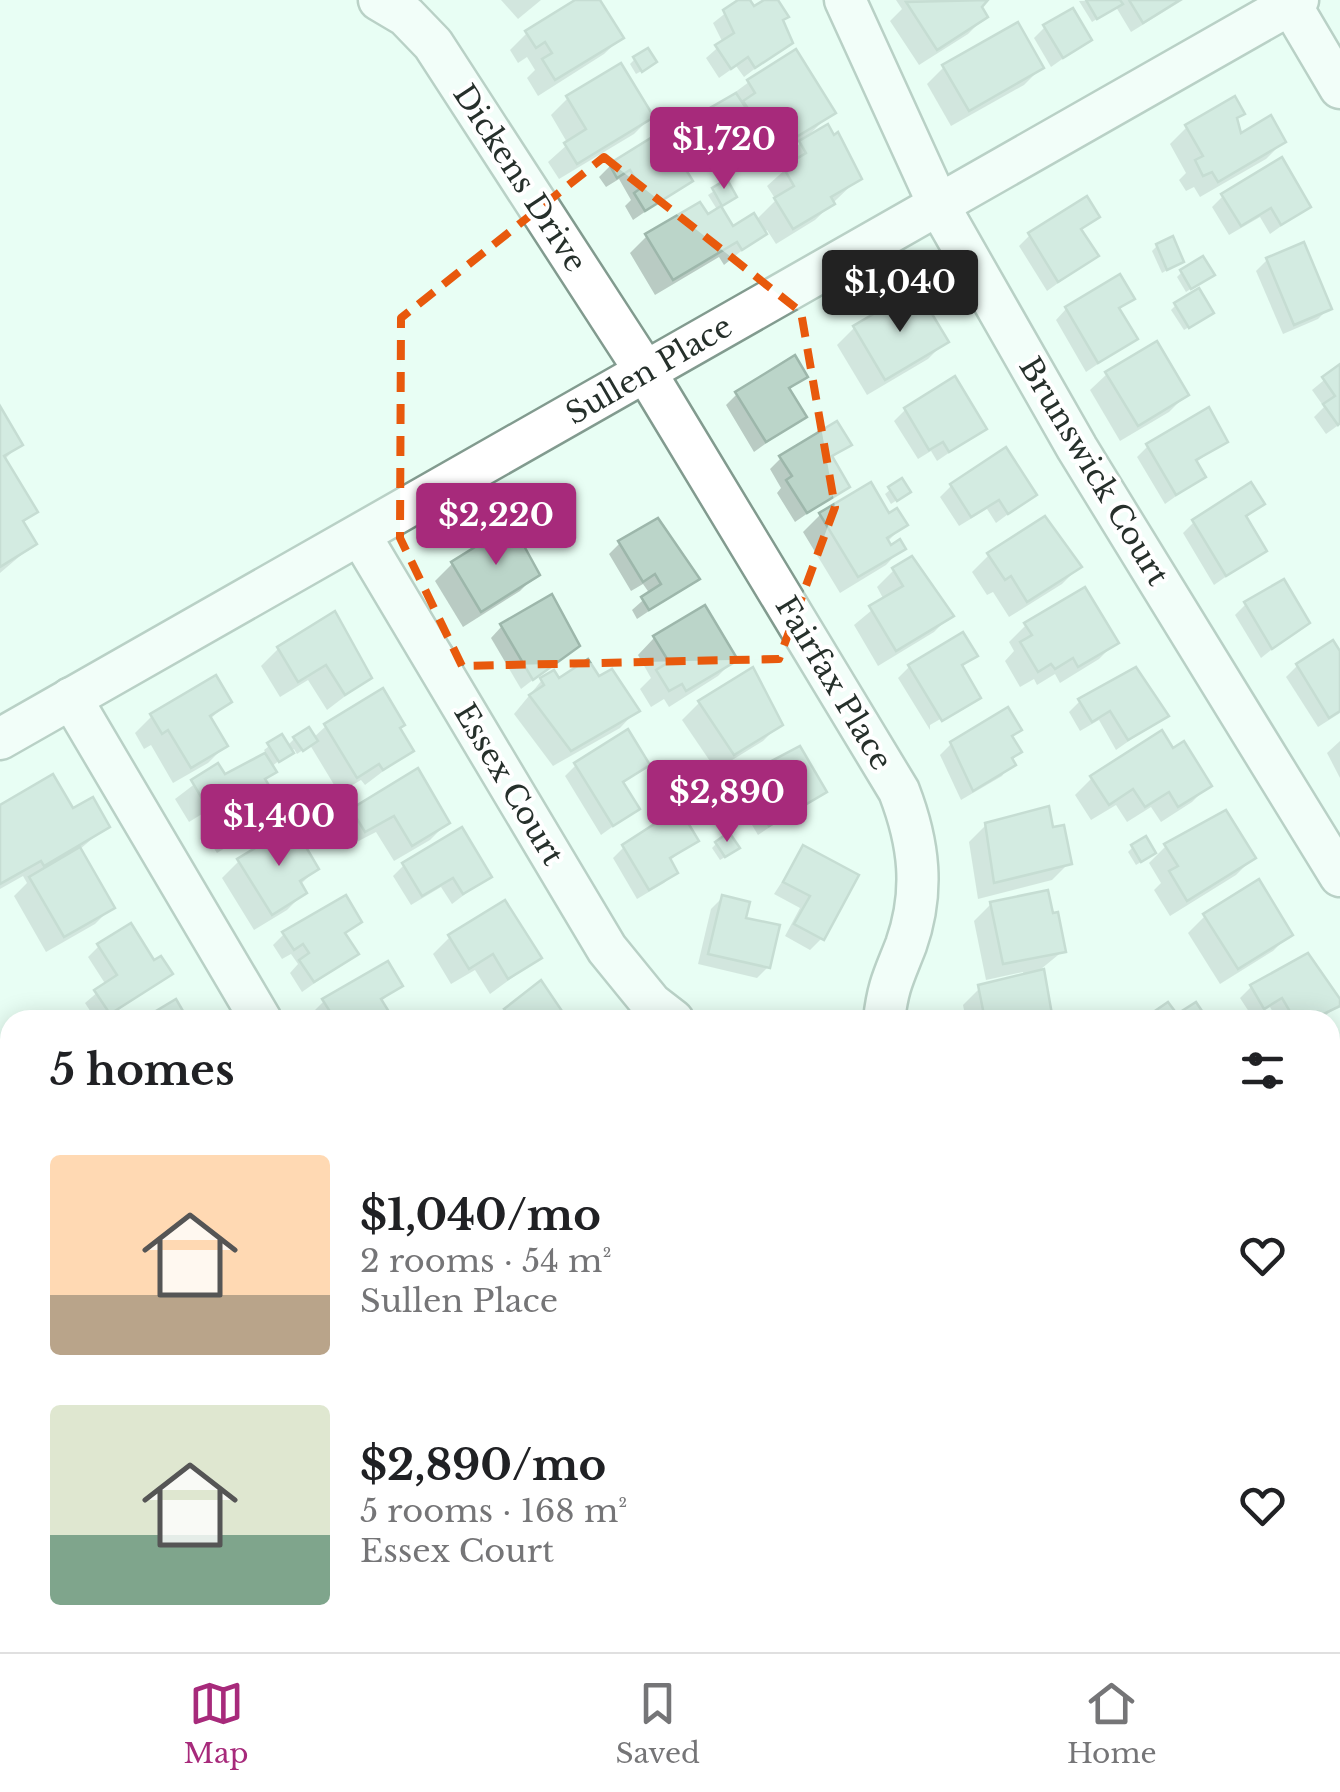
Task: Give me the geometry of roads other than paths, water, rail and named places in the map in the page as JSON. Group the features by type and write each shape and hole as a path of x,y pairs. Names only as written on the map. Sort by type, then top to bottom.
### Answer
{"street":[{"name":"Dickens Drive","path":"379,0 406,16 433,44 645,371"},
{"name":"Brunswick Court","path":"844,0 939,206 1077,448 1340,876"},
{"name":"Sullen Place","path":"0,739 1292,1"},
{"path":"1292,1 1340,88"},
{"name":"Fairfax Place","path":"645,371 884,765 912,824 920,867 918,902 906,946 889,981 885,1010"},
{"name":"Essex Court","path":"360,535 607,950 640,992 661,1010"},
{"path":"71,698 255,1010"}]}
